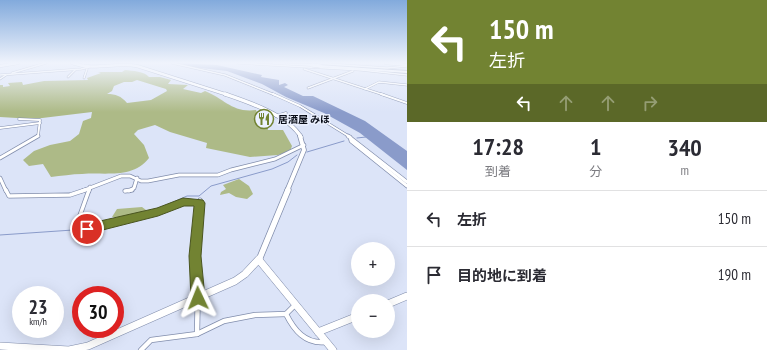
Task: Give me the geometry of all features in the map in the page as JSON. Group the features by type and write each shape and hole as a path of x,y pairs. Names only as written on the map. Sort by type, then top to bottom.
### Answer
{"main road":[{"path":"0,346 76,349 94,344 235,281 260,260 304,150 304,144 301,136 296,130 275,116 237,99 176,79"},
{"path":"260,260 333,350"},
{"path":"395,301 407,296"},
{"path":"318,332 351,319"}],"street":[{"path":"235,79 265,90 307,110 350,137 407,182"},
{"path":"308,88 329,79"},
{"path":"336,79 407,103"},
{"path":"365,89 380,82 407,85"},
{"path":"275,116 286,114"},
{"path":"0,158 38,136 40,120 19,119"},
{"path":"0,128 40,123"},
{"path":"350,137 351,141 407,186"},
{"path":"0,178 8,196 64,196 121,176 130,176 148,181 180,175 218,175 231,170 275,159 304,144"},
{"path":"125,191 132,191 134,189 137,178"},
{"path":"90,187 74,231 158,212 183,202 200,201 195,256 198,298 197,334"},
{"path":"141,350 151,340 197,334 224,321 255,315 286,314 296,304"},
{"path":"286,314 291,324 300,335 317,344 326,342"}],"green space":[{"path":"169,79 171,80 168,84 188,85 183,89 201,93 205,91 229,105 241,109 256,110 259,119 266,121 268,130 283,130 292,146 290,151 278,155 250,157 206,148 207,143 170,132 155,125 138,130 134,134 144,145 149,158 143,165 127,172 110,174 74,174 51,177 43,164 29,166 23,160 34,151 50,145 70,141 79,134 83,121 91,118 92,112 34,119 0,117 0,85 3,85 3,87 10,86 8,83 22,82 23,85 44,81","holes":["137,80 166,89 167,91 151,100 127,103 118,96 107,94 112,91 114,86 124,82 132,82"]},
{"path":"239,179 249,186 253,194 247,199 236,197 229,193 220,195 221,192 226,189 223,185"},
{"path":"142,207 146,210 132,217 112,217 117,209"}],"water":[{"path":"249,79 279,80 279,85 285,83 288,85 284,87 303,96 313,96 365,121 407,151 407,170 360,133 324,113 286,97 262,84"}],"waterway":[{"path":"357,138 366,137"},
{"path":"307,152 344,141"},
{"path":"80,229 157,209 187,196 199,196 211,186 272,169 288,162 297,155"},
{"path":"0,235 73,230"}],"place":[{"name":"居酒屋 みほ","path":"264,119"}],"route":[{"path":"87,229 158,212 178,203 200,203 195,256 198,298"}]}
